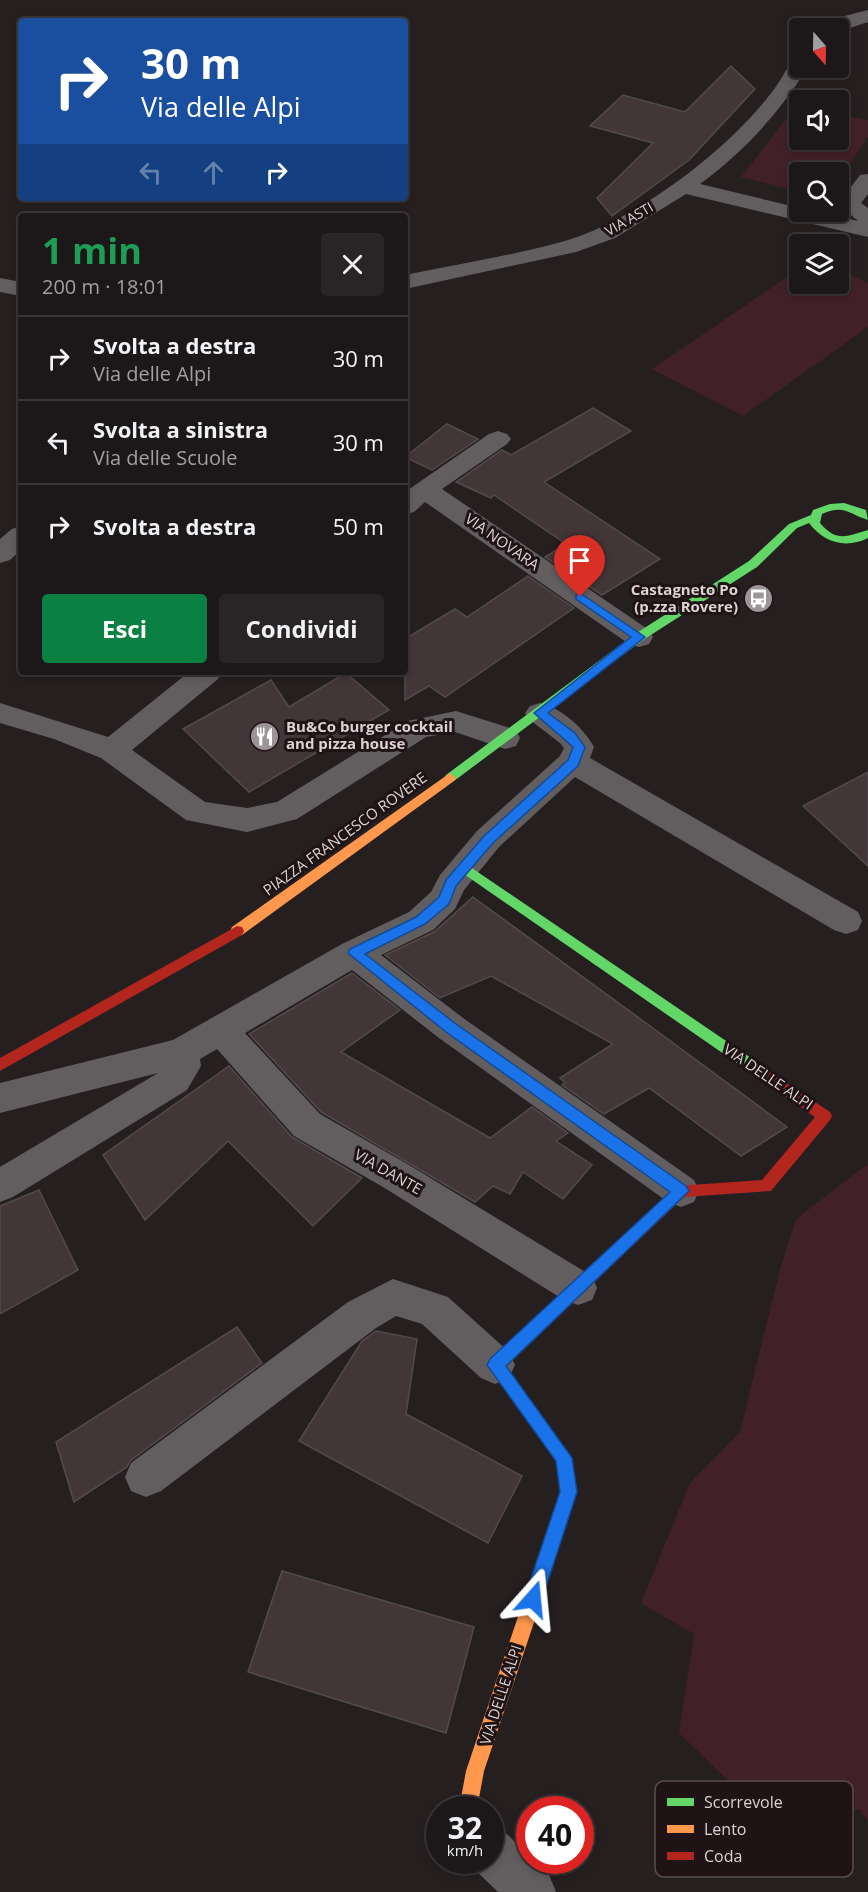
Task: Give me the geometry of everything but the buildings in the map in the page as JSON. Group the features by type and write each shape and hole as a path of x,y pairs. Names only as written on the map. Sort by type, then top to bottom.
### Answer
{"street":[{"path":"849,21 868,16"},
{"name":"VIA ASTI","path":"408,281 583,244 683,187 724,156 777,100 791,78"},
{"path":"868,180 849,204 868,218"},
{"path":"683,187 868,230"},
{"path":"0,285 18,288"},
{"name":"VIA NOVARA","path":"498,439 415,497 639,637"},
{"name":"PIAZZA FRANCESCO ROVERE","path":"0,1065 242,928 540,713 639,637 753,564 794,526 831,506 865,510"},
{"path":"814,517 814,523 823,534 850,541 867,535"},
{"path":"0,554 18,538"},
{"path":"813,547 841,540"},
{"name":"PIAZZA FRANCESCO ROVERE","path":"753,564 783,556"},
{"path":"112,750 204,675"},
{"path":"0,713 65,732 112,750 197,812 247,820 286,811 418,728 456,721 505,738"},
{"path":"0,1098 182,1052 354,953 421,921 444,900 451,884 463,867 488,839 573,762 579,747 570,736 540,713"},
{"path":"573,762 846,921"},
{"name":"VIA DELLE ALPI","path":"463,867 825,1116 766,1186 681,1191"},
{"path":"146,1477 362,1315 393,1297 434,1310 495,1365 681,1191 451,1028 354,953"},
{"name":"VIA DANTE","path":"221,1030 307,1125 396,1176 578,1288"},
{"path":"0,1186 174,1080 184,1066 182,1052"},
{"name":"VIA DELLE ALPI","path":"471,1796 476,1771 569,1492 564,1458 495,1365"},
{"path":"504,1865 532,1892"}],"shaded area":[{"path":"789,115 789,150 849,150 849,116 868,120 868,137 849,165 849,162 789,162 789,189 741,177"},
{"path":"849,274 868,283 868,327 743,416 652,369 789,276 789,294 849,294"},
{"path":"868,1164 868,1822 860,1809 853,1810 853,1781 729,1781 679,1733 694,1634 641,1603 690,1483 740,1432 781,1266 796,1219"}],"traffic: fast":[{"path":"868,517 856,509 837,506 817,512 814,523 825,534 839,540 853,540 868,533"},
{"path":"450,778 639,637 753,564 793,526 815,517"},
{"path":"463,867 752,1066"},
{"path":"533,1330 495,1365 564,1458 569,1492 540,1578"}],"traffic: slow":[{"path":"237,931 450,778"},
{"path":"470,1796 475,1771 540,1578"}],"traffic: jam":[{"path":"0,1065 237,931"},
{"path":"533,1330 681,1191 766,1186 825,1116 752,1066"}],"place":[{"name":"Castagneto Po (p.zza Rovere)","path":"759,599"},
{"name":"Bu&Co burger cocktail and pizza house","path":"265,736"}],"route":[{"path":"533,1599 569,1492 564,1458 495,1365 681,1191 451,1028 354,953 421,921 444,900 451,884 463,867 488,839 573,762 579,747 570,736 540,713 639,637 580,597"}]}
